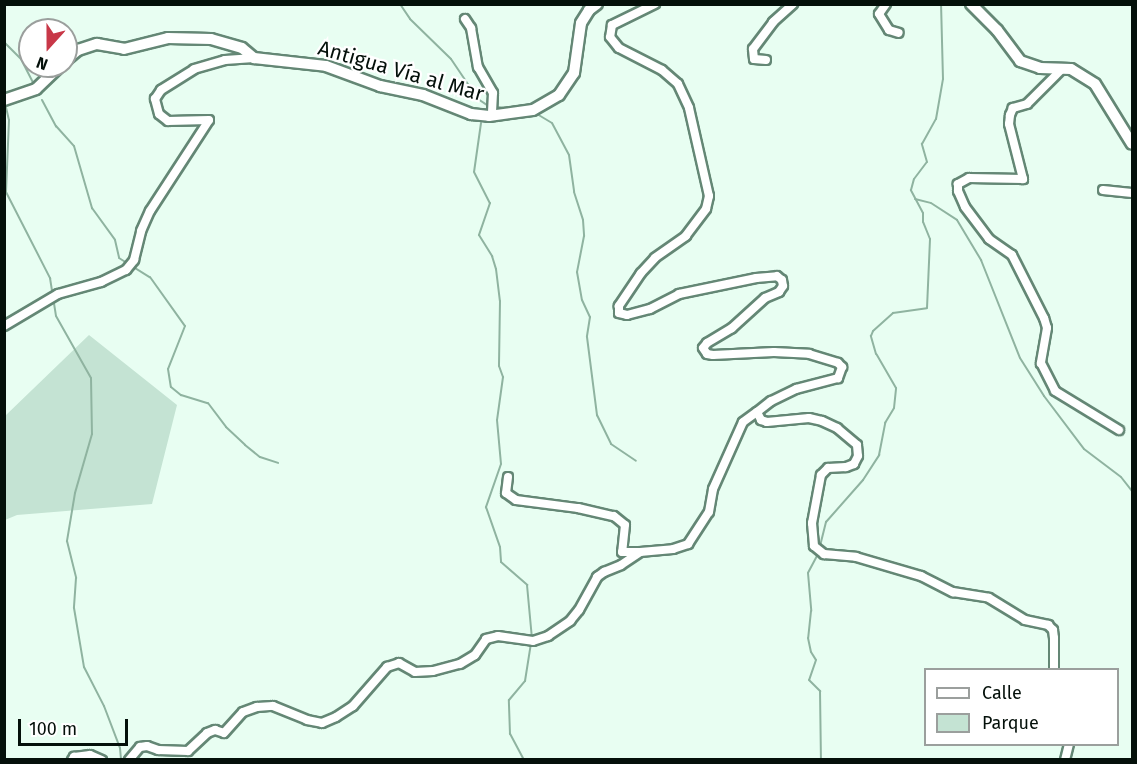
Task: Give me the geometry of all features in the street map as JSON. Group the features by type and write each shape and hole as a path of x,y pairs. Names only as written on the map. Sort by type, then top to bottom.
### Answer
{"main road":[{"name":"Antigua Vía al Mar","path":"78,50 97,44 124,49 153,40 189,37 232,44 254,58 326,66 380,86 431,98 471,114 492,115 533,110 560,95 574,73 581,23 589,10 597,4"},
{"path":"971,4 997,30 1020,61 1040,68 1080,73 1100,88 1132,144"},
{"path":"7,100 36,89 47,78"}],"street":[{"path":"508,477 506,493 516,500 578,508 614,516 625,525 622,552 673,549 688,544 709,512 713,489 742,422 779,397 796,389 838,378 842,373 842,367 838,363 808,354 774,352 712,355 704,351 707,343 732,328 765,298 779,292 783,286 782,280 777,276 680,294 650,309 627,315 619,313 618,309 648,266 686,236 706,209 709,196 689,108 678,84 662,70 619,48 610,37 612,25 655,4"},
{"path":"766,60 754,59 753,49 773,22 793,4"},
{"path":"886,4 879,14 889,30 899,33"},
{"path":"465,20 471,28 478,67 494,93 492,115"},
{"path":"4,326 58,294 101,282 126,270 134,260 141,231 150,211 208,120 168,120 162,117 156,108 155,99 161,90 178,77 208,63 254,58"},
{"path":"1062,69 1027,104 1013,108 1010,115 1009,124 1023,179 969,178 958,184 958,191 965,207 988,239 1012,255 1044,318 1047,328 1041,359 1055,391 1119,430"},
{"path":"1103,190 1132,194"},
{"path":"757,412 761,420 767,422 809,418 822,421 837,428 857,445 858,456 854,464 828,468 821,475 812,524 814,546 818,552 856,557 921,576 953,592 989,598 1025,620 1048,625 1053,630 1054,668"},
{"path":"129,759 140,747 188,751 196,746 207,732 215,730 224,732 243,712 257,707 273,706 307,720 322,723 353,706 387,667 399,663 415,672 433,671 460,664 475,655 486,639 492,637 533,641 548,636 570,621 579,610 597,577 631,560 640,552"},
{"path":"72,759 90,755 102,759"}],"green space":[{"path":"89,335 177,405 152,504 17,515 5,520 5,416"}],"waterway":[{"path":"400,4 410,19 451,59 478,99 487,105"},
{"path":"820,546 826,522 863,480 879,455 885,423 894,408 896,388 876,354 871,336 873,331 893,313 927,308 930,239 923,222 923,213 911,190 914,179 927,162 922,144 936,119 943,79 941,4"},
{"path":"4,42 21,59 33,83"},
{"path":"42,100 56,126 74,146 92,208 115,240 119,258 150,277 185,326 168,369 171,387 181,395 208,403 226,427 245,445 260,457 278,463"},
{"path":"5,103 9,120 6,192 50,278 56,316 91,378 92,434 75,493 67,541 76,578 74,608 84,667 104,706 120,748 121,760"},
{"path":"496,107 510,108"},
{"path":"537,114 552,123 569,155 574,192 583,220 584,236 577,272 582,300 590,317 587,337 597,415 611,444 636,461"},
{"path":"481,123 474,172 490,203 479,235 492,256 496,269 500,301 499,366 503,377 497,420 501,464 486,507 500,547 501,562 527,585 532,639"},
{"path":"915,199 931,203 957,220 981,260 1020,358 1044,396 1084,449 1121,477 1132,491"},
{"path":"818,554 808,573 811,611 808,638 811,652 816,660 809,680 820,691 821,760"},
{"path":"524,760 510,734 509,700 525,681 531,645"}]}
